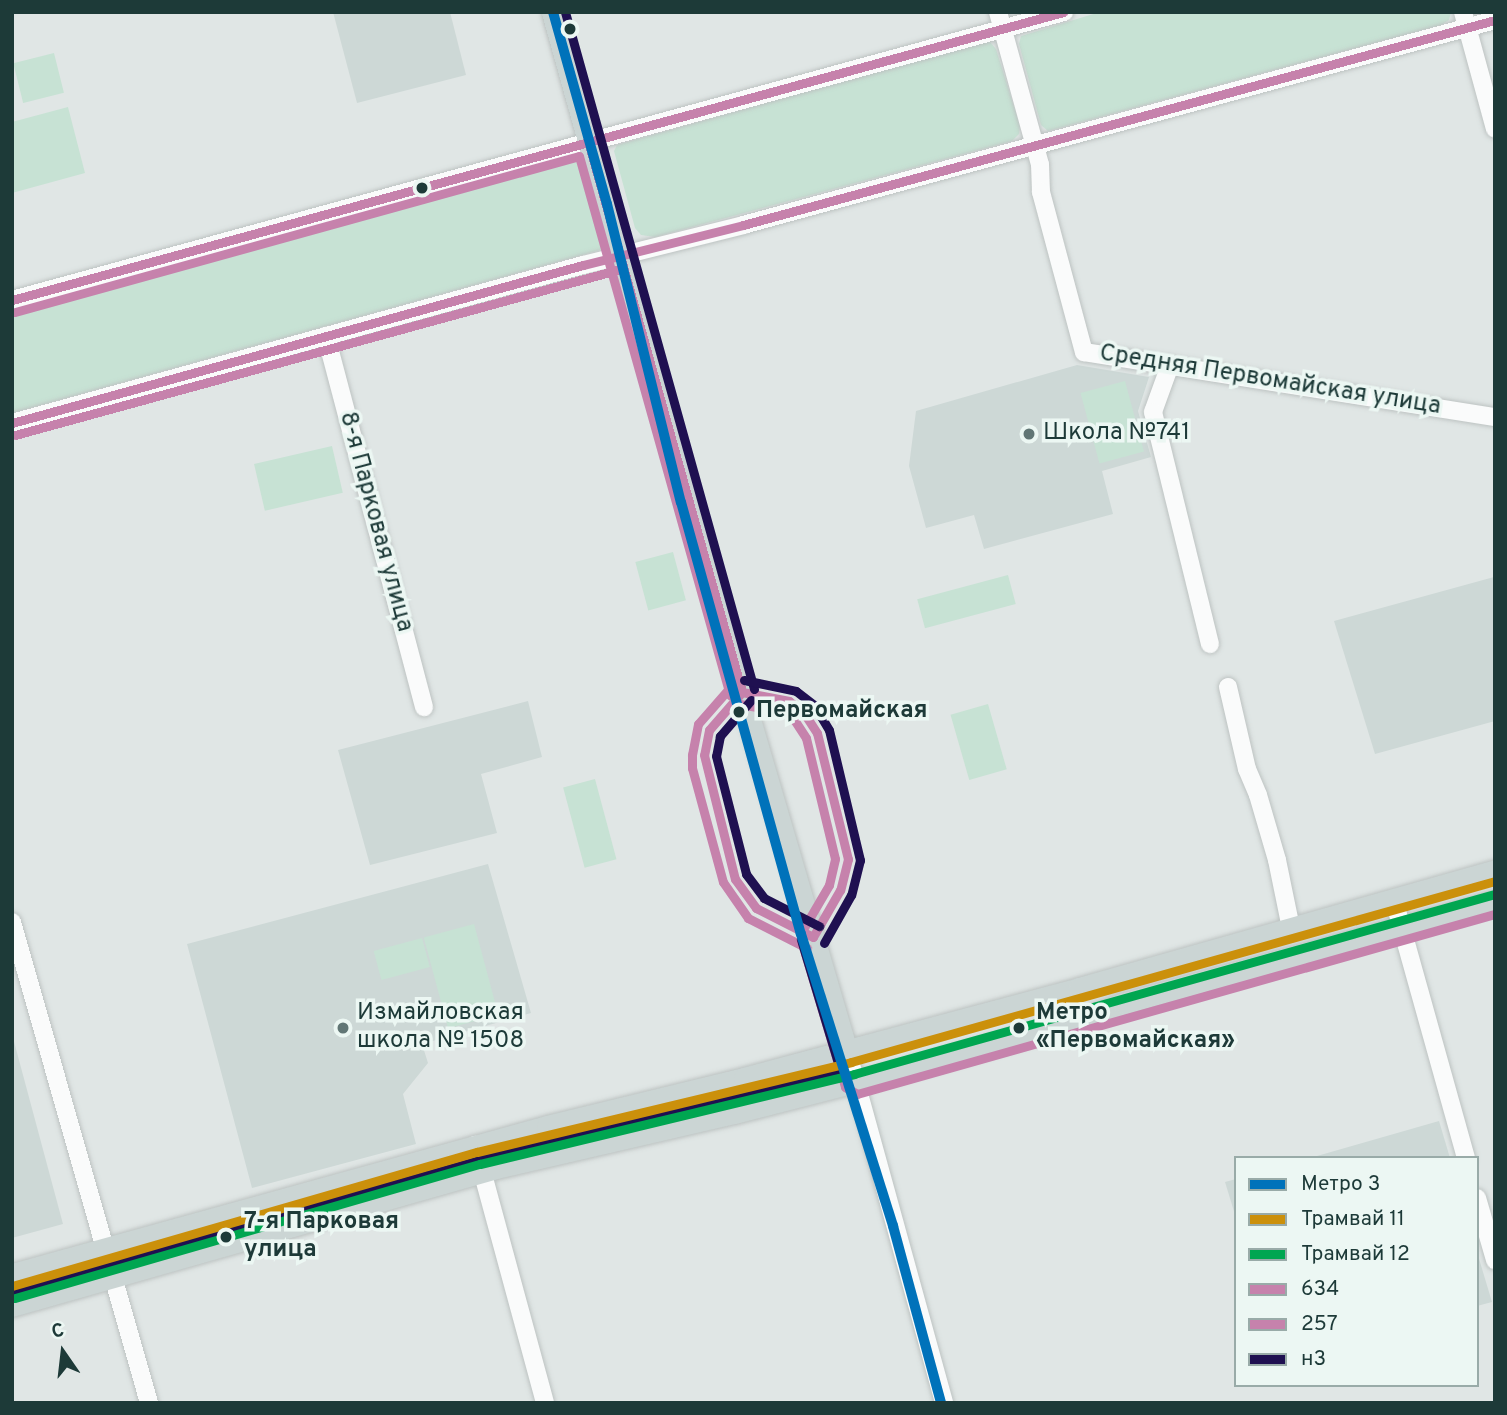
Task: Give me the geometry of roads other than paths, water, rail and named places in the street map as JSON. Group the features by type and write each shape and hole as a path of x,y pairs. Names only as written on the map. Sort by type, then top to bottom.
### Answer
{"main road":[{"path":"552,12 749,718 847,1050"},
{"path":"12,1274 475,1145 847,1050 1495,870"},
{"path":"12,1306 482,1172 856,1082 1495,901"}],"street":[{"path":"12,300 588,141 1000,21 1064,12"},
{"path":"1465,20 1495,130"},
{"path":"12,423 1035,145 1465,20 1495,20"},
{"name":"Средняя Первомайская улица","path":"1000,21 1040,164 1041,192 1084,352 1495,417"},
{"name":"8-я Парковая улица","path":"326,336 424,707"},
{"path":"1170,365 1153,412 1210,644"},
{"path":"1228,687 1247,769 1258,795 1277,860 1291,928"},
{"path":"1394,900 1465,1156"},
{"path":"12,922 149,1403"},
{"path":"847,1050 943,1403"},
{"path":"475,1145 545,1403"},
{"path":"1479,1205 1495,1260"}],"metro line":[{"name":"3","path":"553,12 607,204 681,502 801,934 893,1226 941,1403"}],"tram line":[{"name":"11","path":"12,1286 477,1152 851,1062 1495,881"},
{"name":"12","path":"15,1298 480,1164 854,1074 1495,894"}],"place":[{"name":"Школа №741","path":"1029,434"},
{"name":"Первомайская","path":"739,712"},
{"name":"Измайловская школа № 1508","path":"343,1028"},
{"name":"Метро «Первомайская»","path":"1019,1028"},
{"name":"7-я Парковая улица","path":"226,1237"}]}
